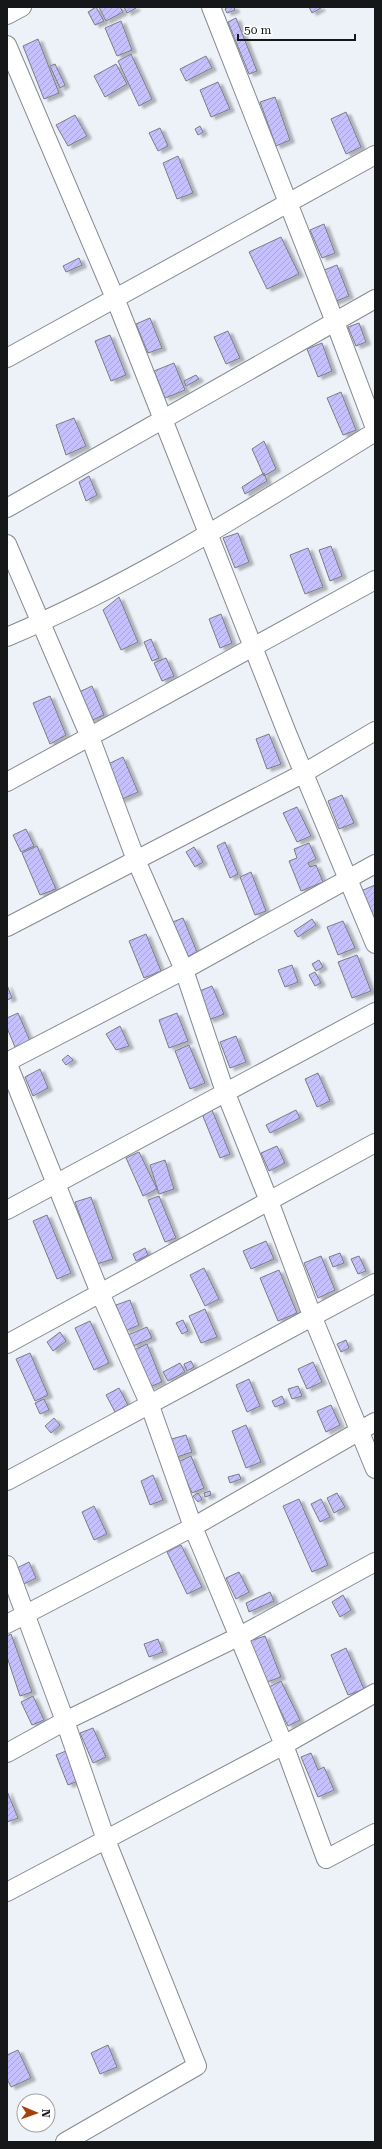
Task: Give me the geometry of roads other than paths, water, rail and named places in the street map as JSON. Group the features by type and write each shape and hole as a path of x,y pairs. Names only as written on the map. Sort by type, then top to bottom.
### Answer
{"street":[{"path":"7,15 22,7"},
{"path":"211,7 336,322 375,428"},
{"path":"7,45 115,298 253,647 375,944"},
{"path":"7,358 375,155"},
{"path":"7,508 163,418 375,299"},
{"path":"7,637 93,598 209,535 375,432"},
{"path":"7,544 90,737 136,860 184,970 226,1094 269,1201 313,1318 367,1427 375,1469"},
{"path":"7,782 375,580"},
{"path":"7,927 304,773 375,731"},
{"path":"375,864 184,970 7,1062 100,1293 149,1403 194,1527 284,1745 326,1858 375,1833"},
{"path":"7,1210 226,1094 375,1012"},
{"path":"7,1344 375,1143"},
{"path":"7,1481 149,1403 375,1284"},
{"path":"7,1624 194,1527 367,1427"},
{"path":"7,1753 65,1721 240,1636 375,1562"},
{"path":"7,1565 65,1721 106,1840 197,2066 65,2142"},
{"path":"7,1892 284,1745 375,1693"}]}
